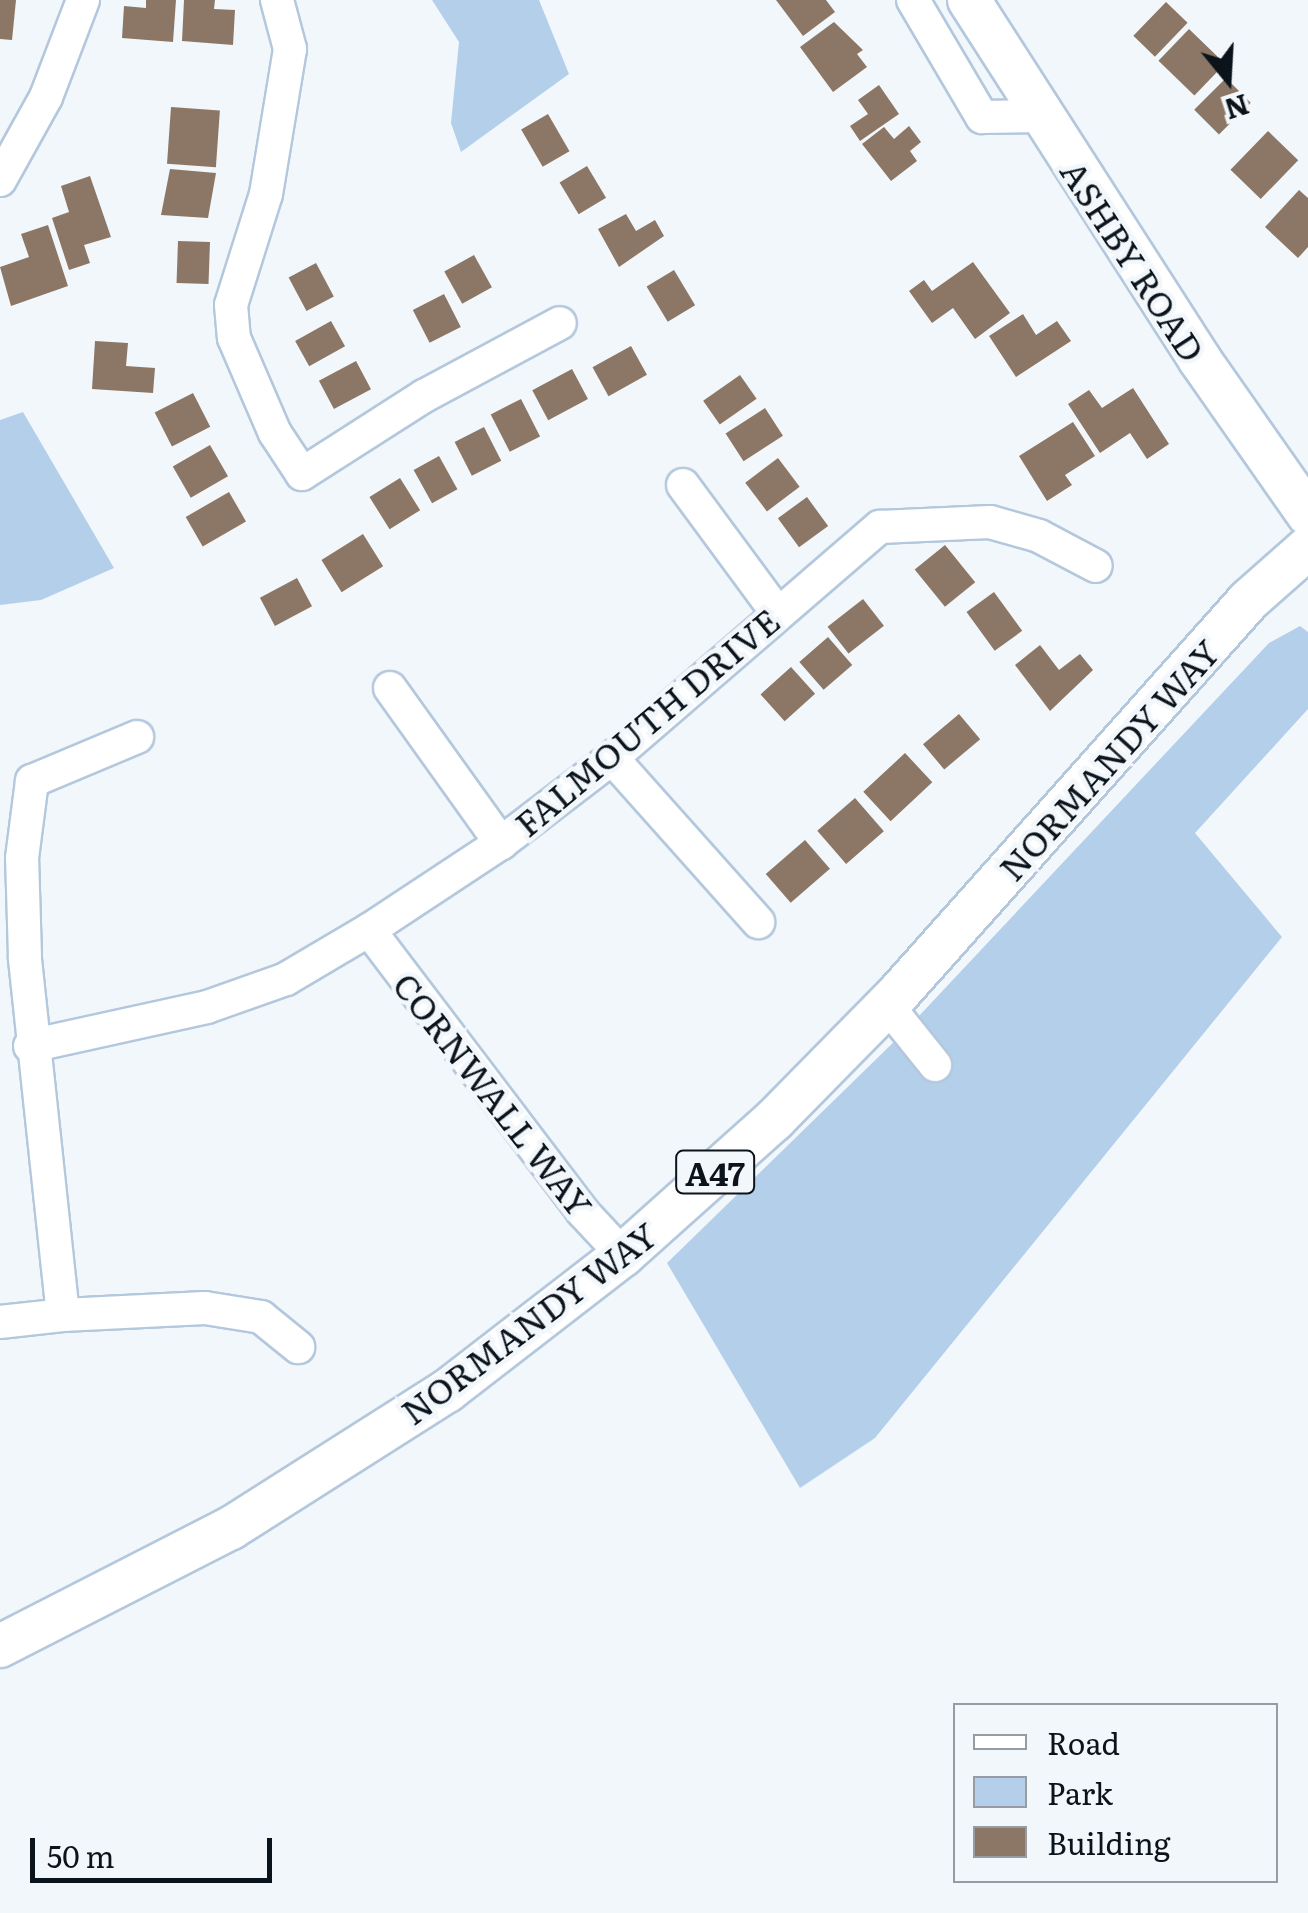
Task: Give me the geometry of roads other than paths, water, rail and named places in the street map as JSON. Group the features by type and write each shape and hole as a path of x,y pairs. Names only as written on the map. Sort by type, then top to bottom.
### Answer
{"main road":[{"name":"ASHBY ROAD","path":"969,0 1040,116 1308,514"},
{"name":"NORMANDY WAY","path":"0,1646 231,1528 447,1391 623,1255 774,1120 887,1005 1249,600 1308,548"}],"street":[{"path":"0,180 14,124 83,0"},
{"path":"277,0 290,49 266,194 231,306 241,354 275,434 302,474 424,396 560,323"},
{"path":"913,0 982,117 1040,116"},
{"path":"682,485 776,611"},
{"name":"FALMOUTH DRIVE","path":"30,1046 207,1007 286,979 369,930 501,843 612,758 776,611 880,527 990,522 1039,536 1096,566"},
{"path":"390,688 501,843"},
{"path":"63,1314 30,1046 22,858 32,781 137,737"},
{"path":"612,758 758,922"},
{"name":"CORNWALL WAY","path":"369,930 582,1211 623,1255"},
{"path":"887,1005 935,1065"},
{"path":"0,1322 63,1314 205,1308 260,1317 298,1347"}]}
